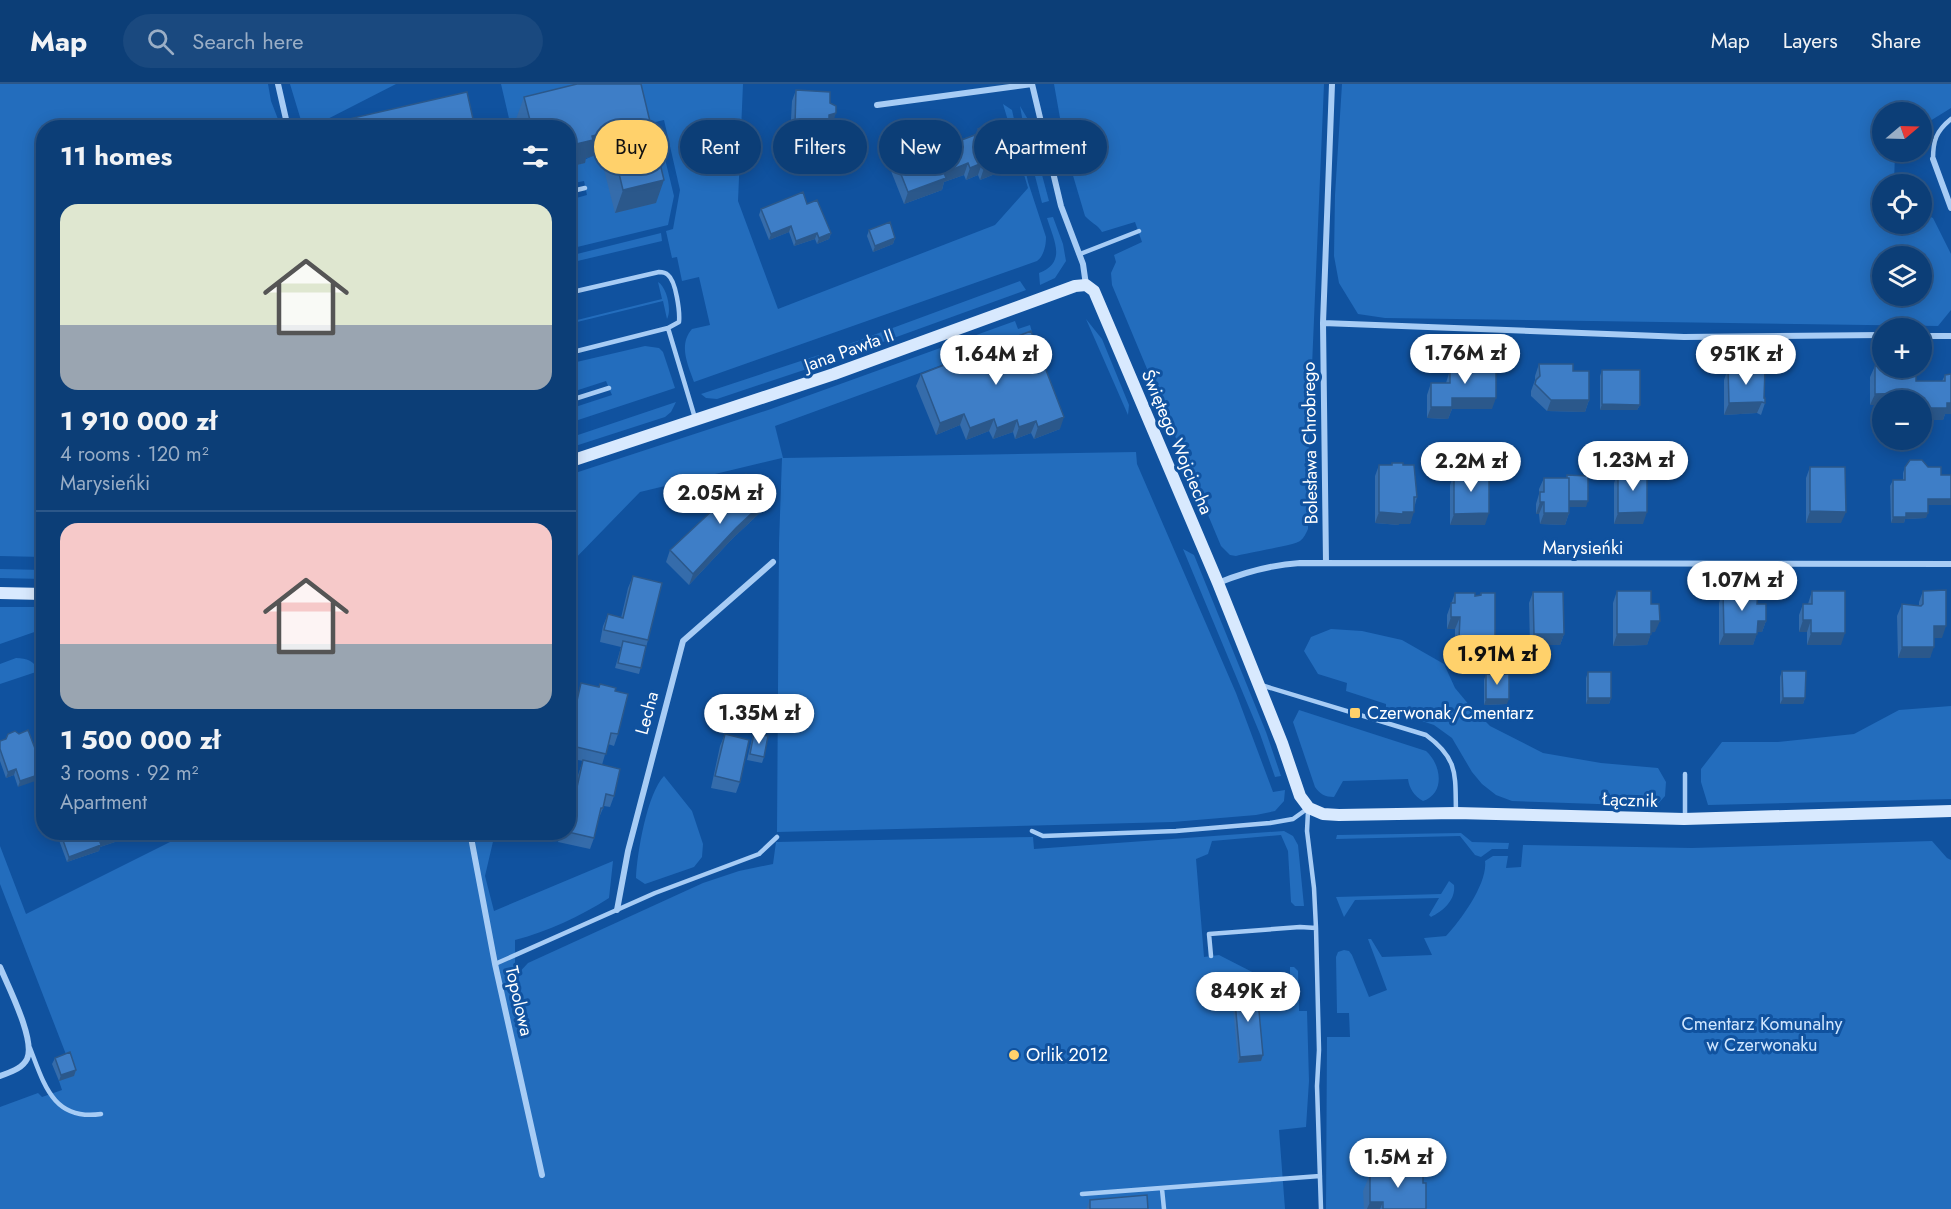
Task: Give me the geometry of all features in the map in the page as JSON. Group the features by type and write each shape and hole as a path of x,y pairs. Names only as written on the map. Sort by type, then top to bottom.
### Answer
{"street":[{"path":"278,84 286,120"},
{"name":"Świętego Wojciecha","path":"877,105 1032,84 1061,206 1080,254 1086,285 1094,291 1218,583 1282,743 1300,796 1309,808"},
{"name":"Bolesława Chrobrego","path":"1326,563 1323,323 1332,84"},
{"path":"1933,159 1951,208"},
{"name":"Jana Pawła II","path":"576,459 759,400 1075,286 1086,285"},
{"path":"1323,323 1684,336 1872,335"},
{"path":"1932,336 1951,336"},
{"name":"Lecha","path":"617,910 641,795 683,641 773,562"},
{"name":"Marysieńki","path":"1218,583 1248,571 1276,564 1951,564"},
{"path":"0,594 36,594"},
{"name":"Łącznik","path":"1309,808 1323,814 1338,815 1456,813 1684,819 1951,812"},
{"name":"Topolowa","path":"472,840 495,964 542,1175"},
{"path":"0,967 30,1048 27,1059 21,1066 0,1076"}],"lane":[{"path":"1933,159 1934,140 1942,126 1951,119"},
{"path":"576,190 585,188"},
{"path":"1080,254 1139,231"},
{"path":"576,291 659,272 667,274 673,281 680,314 679,322 668,328 576,351"},
{"path":"668,328 696,421"},
{"path":"576,398 609,388"},
{"path":"1259,685 1425,735 1449,756 1455,772 1456,813"},
{"path":"1684,819 1685,774"},
{"path":"1032,831 1043,836 1176,831 1258,825 1293,819 1309,808"},
{"path":"1309,808 1307,831 1316,928 1319,1050 1317,1086 1321,1209"},
{"path":"495,964 617,910 759,854 777,837"},
{"path":"1211,956 1209,934 1300,927 1316,928"},
{"path":"30,1048 48,1092 61,1107 78,1115 101,1114"},
{"path":"1082,1194 1320,1176"},
{"path":"1162,1189 1164,1209"}],"green space":[{"path":"0,84 268,84 278,120 36,120 36,557 0,556"},
{"path":"290,84 396,84 326,120 301,120"},
{"path":"501,84 743,84 741,120 680,120 680,174 739,174 738,201 778,309 995,225 1028,188 1024,174 1026,174 1046,243 1037,261 694,382 686,355 686,342 692,329 710,325 699,277 682,281 677,257 672,258 666,231 673,229 680,190 668,138 668,120 594,120 594,126 576,126 576,120 509,120"},
{"path":"1054,84 1324,84 1309,437 1308,529 1300,541 1236,556 1230,555 1221,546 1112,285 1111,273 1116,262 1114,255 1142,242 1135,222 1102,232 1085,216 1073,174 1107,174 1107,120 1060,120"},
{"path":"1342,84 1951,84 1951,108 1932,120 1932,102 1872,102 1872,162 1895,162 1894,174 1872,174 1872,234 1932,234 1933,218 1951,254 1951,310 1938,326 1932,326 1932,318 1872,318 1872,325 1385,318 1358,314 1339,283 1334,256 1335,195"},
{"path":"1003,104 1012,110 1014,120 1008,120"},
{"path":"1020,106 1028,120 1023,120"},
{"path":"594,155 594,174 668,174 668,171 674,196 668,225 576,247 576,198 587,195 584,181 576,183 576,163"},
{"path":"1034,174 1042,174 1049,201 1042,203"},
{"path":"1053,217 1063,244 1066,261 1055,278 1040,285 1039,273 1048,268 1056,257 1055,243 1047,218"},
{"path":"661,233 662,241 576,261 576,254"},
{"path":"1020,281 1026,290 844,356 841,347"},
{"path":"658,282 668,299 667,319 663,301 576,322 576,320 662,299"},
{"path":"1086,319 1102,339 1129,405 1128,415"},
{"path":"1015,321 1018,329 1030,325 1032,332 775,426 783,458 1136,452 1137,464 1236,693 1273,792 1285,790 1284,801 1275,811 1256,815 1173,822 777,832 779,543 782,458 640,492 576,558 576,473 771,409"},
{"path":"645,346 659,348 663,352 675,388 576,421 576,407 612,395 606,381 576,391 576,362"},
{"path":"819,355 822,364 717,399 706,398 701,394"},
{"path":"676,402 671,412 665,417 576,446 576,436"},
{"path":"1183,549 1194,555 1266,732 1281,776 1275,777 1260,734"},
{"path":"0,569 36,570 36,579 0,578"},
{"path":"0,607 36,607 36,631 0,644"},
{"path":"1331,629 1362,631 1402,640 1444,664 1455,688 1490,726 1543,753 1601,763 1658,768 1666,782 1665,796 1656,806 1512,801 1496,795 1472,772 1452,738 1434,725 1386,709 1386,704 1346,691 1347,683 1318,674 1304,651 1311,637"},
{"path":"16,658 24,659 35,665 36,672 0,684 0,664"},
{"path":"1951,706 1951,799 1708,805 1701,782 1701,769 1722,742 1778,742 1854,734 1899,710"},
{"path":"1299,710 1426,751 1438,770 1439,778 1435,792 1423,801 1412,792 1408,779 1343,781 1334,797 1323,795 1315,787 1293,722"},
{"path":"664,776 692,811 703,844 702,857 694,867 645,884 636,878 638,854 648,810"},
{"path":"1284,831 1293,836 1298,845 1304,906 1295,906 1291,902 1288,851 1281,835 1212,841 1208,854 1196,859 1204,957 1219,955 1260,976 1290,974 1290,967 1298,971 1299,1011 1307,1011 1309,1081 1306,1127 1279,1130 1285,1209 0,1209 0,1107 38,1093 42,1097 62,1090 59,1081 74,1075 0,884 0,846 26,914 174,840 493,840 485,876 494,911 613,861 609,898 564,923 515,940 515,977 528,963 703,883 739,871 773,864 776,842 1033,837 1034,849"},
{"path":"1461,833 1472,842 1509,843 1508,849 1492,849 1481,857 1475,855 1460,836 1336,839 1337,835"},
{"name":"Cmentarz Komunalny w Czerwonaku","path":"1932,841 1951,860 1951,1209 1326,1209 1327,1037 1350,1037 1349,1013 1337,1013 1336,957 1338,952 1349,951 1352,955 1369,997 1387,990 1368,939 1371,939 1382,957 1432,955 1424,938 1446,936 1452,929 1478,890 1485,870 1485,861 1493,856 1508,856 1506,868 1521,867 1523,845 1692,848"},
{"path":"1449,881 1454,885 1451,900 1440,912 1431,917 1429,915 1439,898 1355,900 1344,917 1336,897 1441,894"}],"building":[{"path":"577,84 641,84 650,120 594,120 593,140 576,144 576,120 530,120 524,97"},
{"path":"796,90 830,92 830,103 836,106 836,113 829,115 829,120 795,120"},
{"path":"467,92 473,120 344,120"},
{"path":"974,135 974,166 970,168 968,163 962,166 962,140"},
{"path":"619,174 663,174 664,180 623,190"},
{"path":"901,174 944,174 946,178 908,192"},
{"path":"803,192 807,204 817,200 831,233 819,238 817,233 796,241 791,226 771,234 761,209"},
{"path":"890,222 895,238 875,246 869,230"},
{"path":"1031,331 1064,417 1038,427 1036,421 1019,427 1017,420 997,428 994,419 970,428 964,414 940,423 921,374"},
{"path":"1462,364 1485,364 1485,369 1496,369 1496,398 1452,398 1452,407 1431,407 1431,383 1450,383 1450,370 1462,369"},
{"path":"1539,364 1573,364 1573,371 1589,371 1589,400 1551,400 1535,384 1540,376"},
{"path":"1728,368 1732,370 1765,369 1765,403 1729,403"},
{"path":"1602,370 1640,370 1640,405 1602,404"},
{"path":"1951,374 1951,403 1947,403 1947,408 1932,408 1932,390 1875,390 1875,378 1945,381 1945,375"},
{"path":"1910,460 1922,460 1928,467 1941,467 1941,475 1951,475 1951,499 1928,499 1928,513 1906,513 1906,517 1893,517 1893,480 1905,480 1905,467"},
{"path":"1392,463 1414,465 1417,497 1414,497 1414,512 1403,512 1403,514 1379,512 1379,465 1392,465"},
{"path":"1810,467 1845,467 1846,512 1810,511"},
{"path":"1647,471 1647,512 1618,513 1618,472"},
{"path":"1454,473 1489,473 1489,513 1454,514"},
{"path":"746,474 753,481 759,480 763,484 762,489 769,497 693,574 670,550 715,508 719,512 728,503 726,502 739,489 735,485"},
{"path":"1567,475 1588,476 1588,501 1569,501"},
{"path":"1544,478 1569,478 1569,513 1544,513 1544,502 1540,502 1540,492 1544,492"},
{"path":"633,576 662,583 648,640 604,630 608,614 623,618"},
{"path":"1946,590 1946,626 1934,626 1934,647 1902,647 1902,604 1921,606 1923,591"},
{"path":"1617,591 1651,591 1651,604 1659,604 1660,621 1651,621 1651,634 1617,634"},
{"path":"1723,591 1758,591 1757,604 1766,604 1766,621 1758,621 1757,634 1724,634"},
{"path":"1812,591 1845,591 1845,633 1811,633 1811,620 1803,620 1803,604 1812,604"},
{"path":"1533,592 1563,592 1564,634 1534,634"},
{"path":"1455,593 1475,593 1475,596 1481,593 1495,593 1495,639 1459,639 1460,617 1451,617 1451,603 1455,603"},
{"path":"623,641 646,646 641,668 618,663"},
{"path":"1782,671 1806,671 1805,698 1783,698"},
{"path":"1588,672 1611,672 1611,698 1588,698"},
{"path":"1486,674 1509,674 1509,699 1486,699"},
{"path":"581,683 599,687 600,684 628,694 618,734 611,733 606,754 576,747 576,705"},
{"path":"28,730 36,751 36,776 20,781 16,769 8,772 0,749 0,741 6,739 8,734 15,731 19,734"},
{"path":"754,733 768,736 764,757 750,754"},
{"path":"725,734 749,740 740,782 715,776"},
{"path":"583,760 620,769 614,796 606,794 594,838 576,834 577,787"},
{"path":"63,840 106,840 100,842 101,845 69,857"},
{"path":"1257,989 1263,1055 1240,1057 1234,990"},
{"path":"70,1052 76,1070 61,1075 55,1058"},
{"path":"1376,1168 1407,1168 1407,1173 1423,1173 1423,1183 1426,1183 1426,1209 1383,1209 1383,1202 1370,1202 1370,1174 1376,1175"},
{"path":"1147,1195 1148,1209 1090,1209 1090,1200"}],"place":[{"name":"Czerwonak/Cmentarz","path":"1355,713"},
{"name":"Orlik 2012","path":"1014,1055"}]}
